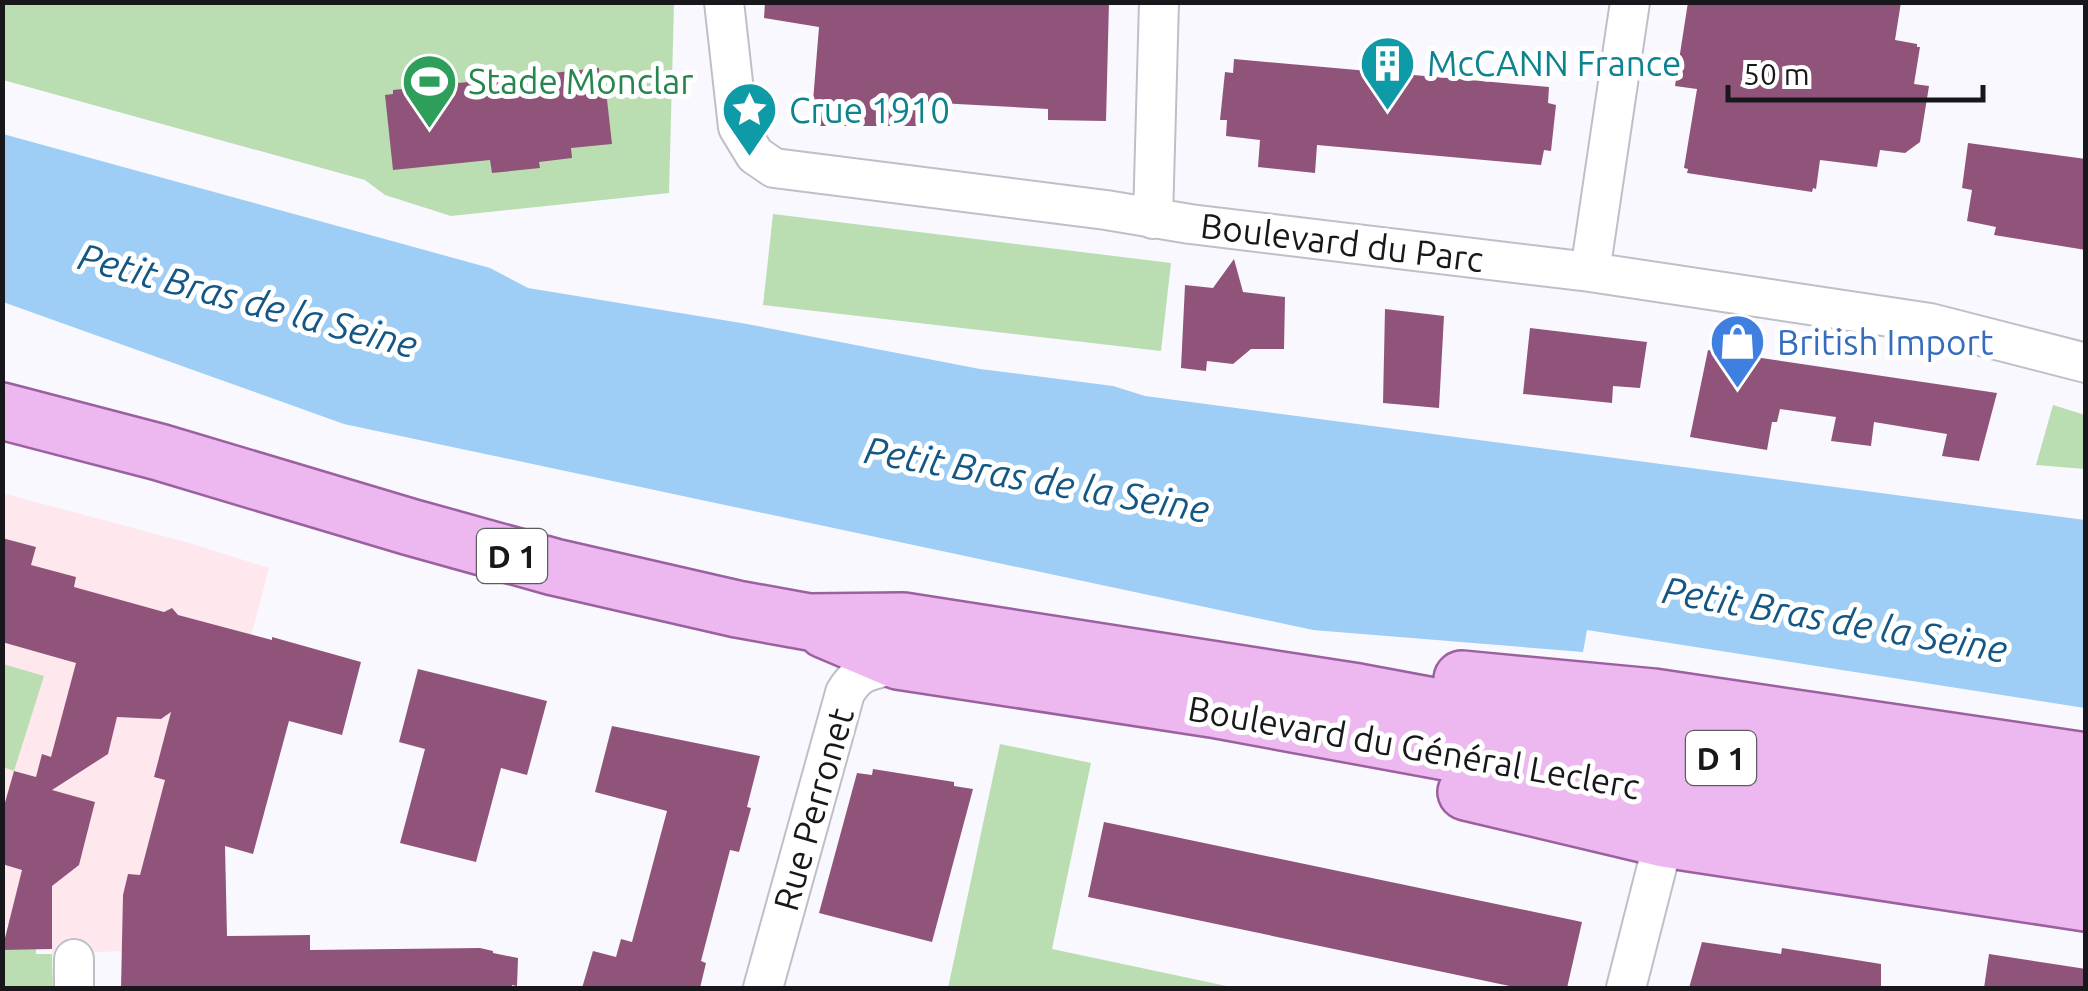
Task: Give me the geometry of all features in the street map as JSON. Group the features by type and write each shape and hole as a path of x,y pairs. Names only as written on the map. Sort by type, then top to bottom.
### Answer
{"main road":[{"name":"Boulevard du Général Leclerc","path":"2,411 554,567 738,609 809,622 903,621 1358,692 1772,767 2086,813"},
{"name":"Boulevard du Général Leclerc","path":"809,622 898,660 1212,709 1679,795 2086,856"},
{"path":"1358,692 1396,673 1653,697 2086,761"},
{"path":"1384,742 1437,785 1664,839 2086,903"}],"street":[{"name":"Boulevard du Parc","path":"724,2 738,128 755,155 774,168 1590,272 1930,324 2086,363"},
{"path":"1153,219 1159,2"},
{"path":"1590,272 1630,2"},
{"name":"Rue Perronet","path":"763,988 845,693 866,670 898,660"},
{"path":"1626,988 1664,839"}],"shaded area":[{"path":"2,493 269,568 188,874 226,874 226,896 185,897 203,922 227,922 227,941 52,954 52,922 3,925"}],"green space":[{"name":"Stade Monclar","path":"3,3 674,3 669,193 451,216 385,195 365,180 3,80"},
{"path":"773,214 1171,263 1161,351 763,305"},
{"path":"2053,405 2085,415 2085,469 2036,465"},
{"path":"3,664 44,676 14,771 3,767"},
{"path":"1000,744 1091,763 1052,949 1236,988 948,988"},
{"path":"35,922 36,954 52,954 53,988 3,988 2,950"}],"water":[{"name":"Petit Bras de la Seine","path":"3,134 490,268 528,288 747,324 980,369 1113,386 1145,396 2085,520 2085,708 1587,630 1583,652 1313,630 344,424 3,302"}],"building":[{"path":"765,2 1109,2 1106,121 1048,120 1048,109 920,102 919,126 811,126 819,27 764,18"},
{"path":"1688,2 1901,2 1895,40 1920,47 1914,84 1929,86 1920,142 1905,153 1880,150 1877,167 1820,160 1816,189 1812,192 1687,173 1684,168 1697,89 1675,86"},
{"name":"McCANN France","path":"1234,59 1549,87 1548,103 1556,105 1551,151 1544,150 1541,165 1317,145 1315,173 1258,167 1260,140 1226,136 1227,120 1220,120 1225,72 1233,73"},
{"path":"599,68 599,74 604,73 612,144 571,148 572,158 539,162 540,168 492,173 490,160 393,170 385,95 393,94 393,90"},
{"path":"1968,143 2086,159 2086,250 1994,235 1996,227 1967,221 1972,190 1962,188"},
{"path":"1234,259 1243,292 1285,297 1284,349 1251,349 1233,364 1207,361 1206,371 1181,368 1185,285 1213,288"},
{"path":"1385,309 1444,316 1439,408 1383,403"},
{"path":"1530,328 1647,342 1640,388 1613,386 1612,403 1523,394"},
{"path":"1708,350 1997,393 1979,461 1942,456 1947,434 1874,422 1871,446 1831,441 1836,417 1780,409 1777,422 1772,422 1767,450 1690,437"},
{"path":"2,538 36,547 31,565 76,577 74,587 164,612 172,608 178,615 361,662 342,735 289,721 253,854 225,846 227,936 310,935 310,950 480,948 518,958 517,986 121,988 123,895 128,874 140,875 165,780 154,777 171,712 161,719 117,717 108,754 52,790 95,802 79,865 52,886 52,949 2,950 22,870 2,864 2,813 14,771 36,777 42,754 51,757 76,663 2,642"},
{"path":"418,669 547,701 527,775 501,768 476,862 400,843 425,749 399,742"},
{"path":"612,726 760,756 739,852 730,850 701,961 706,963 700,988 582,988 593,951 616,957 621,939 632,942 667,811 595,792"},
{"path":"873,769 954,782 954,786 973,789 932,942 819,913 857,773 872,775"},
{"path":"1104,822 1582,922 1567,988 1519,988 1088,897"},
{"path":"1702,942 1781,954 1782,948 1881,964 1881,988 1689,988"},
{"path":"1989,954 2086,969 2086,988 1984,988"}],"place":[{"name":"McCANN France","path":"1388,112"},
{"name":"Stade Monclar","path":"429,130"},
{"name":"Crue 1910","path":"750,159"},
{"name":"British Import","path":"1738,391"}]}
